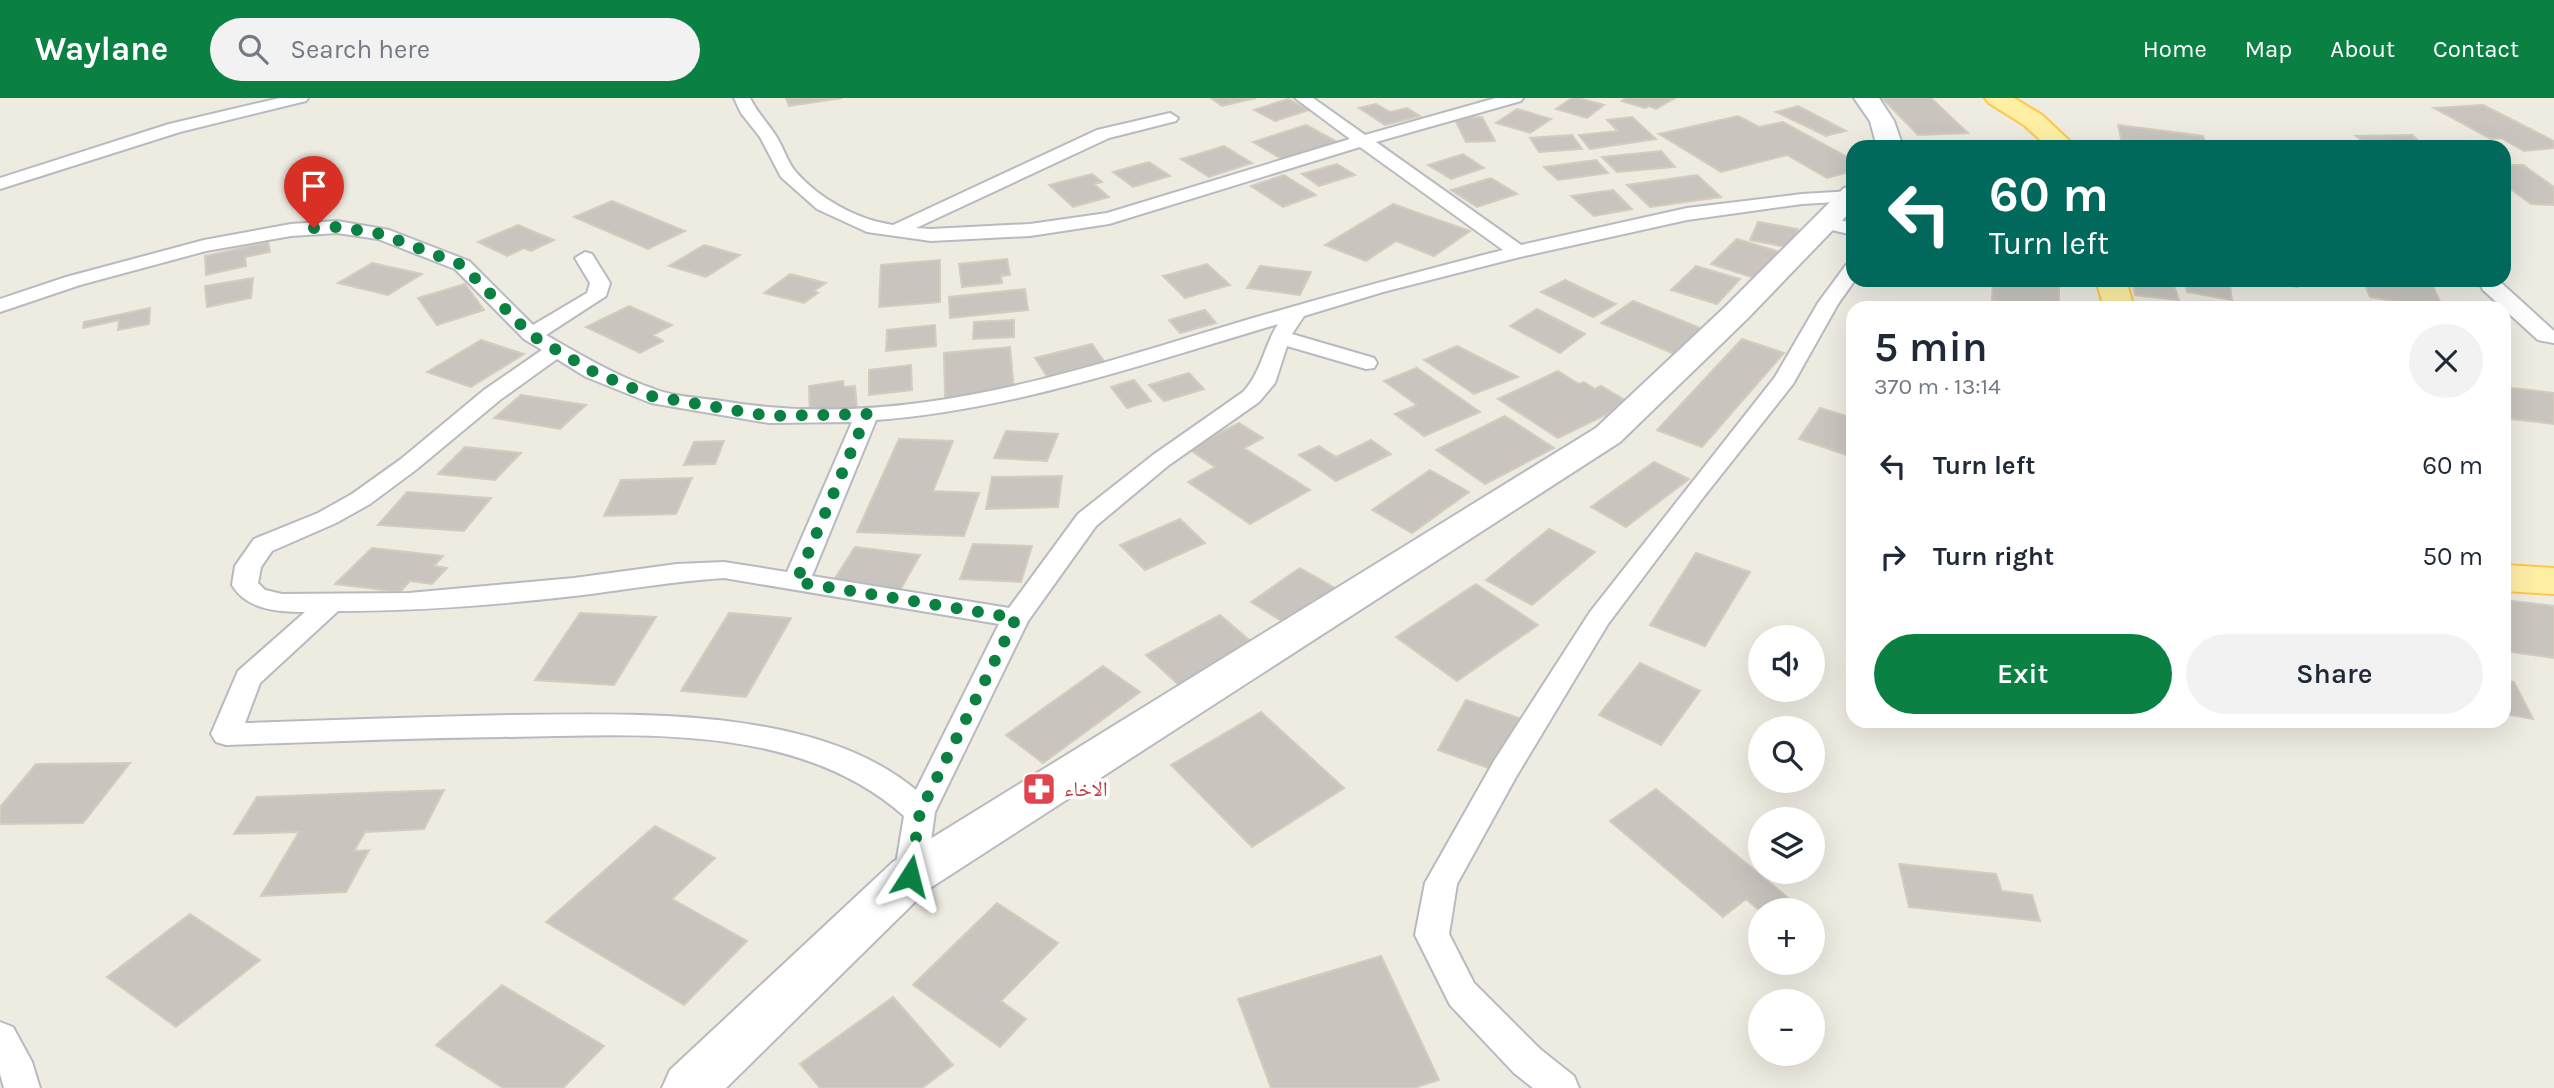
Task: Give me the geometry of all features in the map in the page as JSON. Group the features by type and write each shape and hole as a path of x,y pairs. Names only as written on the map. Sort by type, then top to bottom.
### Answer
{"main road":[{"path":"1997,98 2033,120 2055,140"},
{"path":"2511,578 2554,581"}],"street":[{"path":"0,184 175,128 300,98"},
{"path":"742,98 749,113 768,136 787,173 823,205 849,218 892,232 931,235 1030,230 1109,218 1512,98"},
{"path":"1303,98 1518,252"},
{"path":"1866,98 1877,110 1889,140"},
{"path":"892,232 1035,168 1103,134 1170,118"},
{"path":"0,306 74,281 204,246 291,230 338,227 382,234 462,265 531,335 594,372 651,396 769,416 867,414 932,409 1046,387 1376,288 1518,252 1687,214 1802,199 1846,211"},
{"path":"689,1088 910,876 1608,435 1846,211"},
{"path":"531,335 596,296 600,283 585,258"},
{"path":"1561,1088 1527,1061 1462,994 1432,935 1441,883 1505,769 1599,618 1785,379 1828,303 1846,279"},
{"path":"2491,287 2506,301"},
{"path":"2511,305 2545,336 2554,337"},
{"path":"910,876 920,812 1016,618 1087,520 1161,460 1251,397 1264,383 1280,337 1296,313"},
{"path":"1280,337 1366,363"},
{"path":"557,350 492,395 409,464 361,499 327,518 263,545 248,566 245,585 256,596 282,603 328,605 499,596 677,572 724,570 1016,618"},
{"path":"796,582 867,414"},
{"path":"328,605 248,678 226,734 627,725 724,731 785,743 827,755 884,782 920,812"},
{"path":"0,1038 19,1074 22,1088"}],"building":[{"path":"786,98 842,98 789,106"},
{"path":"1211,98 1256,98 1222,106"},
{"path":"1572,98 1604,105 1587,118 1556,109"},
{"path":"1626,98 1675,98 1656,109 1622,101"},
{"path":"1882,98 1931,98 1968,133 1918,135"},
{"path":"1288,99 1309,110 1275,121 1254,110"},
{"path":"1376,104 1390,112 1407,108 1420,116 1385,125 1359,108"},
{"path":"2483,105 2554,141 2554,148 2524,151 2511,144 2511,140 2491,139 2434,108"},
{"path":"1798,106 1846,131 1826,136 1776,112"},
{"path":"1517,109 1551,119 1530,133 1496,123"},
{"path":"1738,116 1759,127 1783,122 1846,156 1846,173 1827,178 1787,155 1721,172 1659,134"},
{"path":"1482,117 1495,141 1466,142 1454,118"},
{"path":"1632,117 1656,139 1590,149 1579,135 1618,131 1607,120"},
{"path":"1306,125 1341,144 1287,162 1253,142"},
{"path":"2118,125 2203,136 2204,140 2121,140"},
{"path":"1572,135 1582,149 1539,152 1530,138"},
{"path":"2412,135 2418,140 2361,140 2356,136"},
{"path":"1224,146 1252,163 1209,177 1181,159"},
{"path":"1661,151 1675,167 1617,172 1602,157"},
{"path":"1463,154 1484,168 1451,179 1428,165"},
{"path":"1596,160 1608,173 1558,180 1544,167"},
{"path":"1149,162 1170,176 1133,187 1113,172"},
{"path":"1337,164 1355,175 1319,186 1302,174"},
{"path":"2511,165 2523,165 2554,187 2554,205 2531,204 2511,189"},
{"path":"1092,174 1102,182 1094,184 1109,197 1073,207 1049,185"},
{"path":"1284,175 1316,195 1283,207 1251,186"},
{"path":"1697,175 1721,197 1650,207 1627,185"},
{"path":"1491,178 1517,194 1477,207 1451,190"},
{"path":"1613,190 1632,209 1594,216 1571,196"},
{"path":"612,201 685,231 648,249 574,217"},
{"path":"1393,204 1470,231 1434,256 1396,241 1366,261 1325,245"},
{"path":"1758,222 1798,229 1791,248 1750,240"},
{"path":"518,225 554,240 531,251 524,248 507,256 478,242"},
{"path":"1737,239 1780,252 1755,278 1711,264"},
{"path":"268,242 270,252 245,257 246,266 206,275 205,256"},
{"path":"704,245 740,255 706,277 669,266"},
{"path":"1007,259 1010,275 1001,276 1002,283 962,287 959,264"},
{"path":"940,260 940,302 879,307 881,265"},
{"path":"372,263 422,274 388,295 338,283"},
{"path":"1207,264 1230,285 1185,298 1163,276"},
{"path":"1260,266 1311,272 1300,295 1247,288"},
{"path":"1696,266 1740,279 1717,304 1671,290"},
{"path":"790,274 826,283 814,291 818,293 804,303 764,293"},
{"path":"253,278 251,298 207,307 205,286"},
{"path":"1565,280 1616,304 1593,317 1541,292"},
{"path":"465,284 484,310 437,325 418,298"},
{"path":"1993,287 2059,287 2059,301 1992,300"},
{"path":"2133,287 2174,287 2179,300 2135,295"},
{"path":"2186,287 2230,287 2232,300 2187,292"},
{"path":"2366,287 2433,287 2440,301 2397,301 2370,297"},
{"path":"1025,289 1028,310 950,318 949,297"},
{"path":"1633,301 1708,331 1677,355 1601,323"},
{"path":"629,306 672,325 653,335 663,341 640,353 586,327"},
{"path":"150,308 149,324 118,330 119,320 83,328 84,322"},
{"path":"1537,309 1585,334 1560,353 1510,326"},
{"path":"1205,310 1216,323 1180,333 1169,320"},
{"path":"1014,320 1014,337 973,339 974,322"},
{"path":"935,325 936,346 886,351 887,330"},
{"path":"1742,339 1784,353 1702,447 1657,430"},
{"path":"481,340 524,354 471,387 427,372"},
{"path":"1092,344 1106,364 1048,378 1035,358"},
{"path":"1457,346 1518,377 1474,394 1424,360"},
{"path":"1010,347 1014,390 945,398 944,353"},
{"path":"911,365 912,390 869,395 869,370"},
{"path":"1417,368 1480,412 1424,436 1395,414 1417,405 1384,381"},
{"path":"1558,371 1579,384 1584,382 1595,389 1601,386 1630,403 1558,438 1498,399"},
{"path":"1189,373 1204,389 1164,401 1149,385"},
{"path":"1134,380 1151,401 1127,408 1111,387"},
{"path":"843,381 844,387 855,386 857,408 810,415 809,386"},
{"path":"2511,388 2554,393 2554,424 2511,419"},
{"path":"521,395 586,405 560,429 494,418"},
{"path":"1820,408 1846,416 1846,455 1799,439"},
{"path":"1505,416 1554,448 1485,484 1436,450"},
{"path":"1239,423 1263,438 1244,448 1310,490 1250,524 1188,482 1215,467 1189,449"},
{"path":"1006,431 1058,434 1047,461 994,458"},
{"path":"899,439 953,441 933,491 979,493 964,536 857,532"},
{"path":"1371,440 1391,454 1336,481 1299,455 1319,446 1336,457"},
{"path":"724,441 715,464 684,465 694,442"},
{"path":"465,447 521,453 495,480 438,474"},
{"path":"1654,462 1689,479 1626,527 1591,507"},
{"path":"1430,470 1469,492 1412,533 1372,510"},
{"path":"1062,476 1058,507 986,509 992,477"},
{"path":"692,478 676,514 604,516 621,480"},
{"path":"407,492 491,498 464,531 378,525"},
{"path":"1180,519 1205,543 1145,570 1120,545"},
{"path":"1549,529 1595,552 1532,605 1486,580"},
{"path":"973,544 1032,546 1021,582 960,579"},
{"path":"855,547 920,555 899,592 832,583"},
{"path":"372,548 443,556 434,566 447,568 432,584 410,581 400,592 335,584"},
{"path":"1696,553 1750,572 1705,646 1650,625"},
{"path":"1300,568 1337,589 1288,625 1251,602"},
{"path":"1476,584 1538,625 1457,681 1396,637"},
{"path":"2511,601 2554,606 2554,658 2511,652"},
{"path":"580,613 656,617 614,685 535,680"},
{"path":"729,613 791,618 746,697 681,691"},
{"path":"1220,615 1254,644 1180,686 1146,655"},
{"path":"1640,663 1700,691 1661,745 1599,715"},
{"path":"1103,666 1140,692 1043,763 1006,735"},
{"path":"2511,682 2514,682 2533,719 2511,715"},
{"path":"1466,700 1519,718 1494,770 1438,750"},
{"path":"1261,712 1344,788 1252,847 1171,765"},
{"path":"130,763 83,823 0,824 0,807 36,764"},
{"path":"1656,789 1748,865 1748,884 1771,884 1788,898 1748,898 1748,901 1746,899 1723,917 1610,821"},
{"path":"444,790 424,829 365,832 354,851 369,850 346,892 261,896 299,832 234,834 257,797"},
{"path":"655,826 715,858 672,899 747,941 684,1005 546,922"},
{"path":"1899,864 1996,874 2002,891 2032,895 2040,921 1909,907"},
{"path":"997,903 1058,943 1001,1001 1026,1019 1000,1047 913,985"},
{"path":"190,914 260,960 176,1027 107,977"},
{"path":"1381,956 1439,1080 1414,1088 1271,1088 1238,999"},
{"path":"502,985 604,1046 563,1088 503,1088 436,1045"},
{"path":"893,997 953,1065 922,1088 820,1088 800,1064"}],"place":[{"name":"الاخاء","path":"1039,789"}],"route":[{"path":"314,228 338,227 382,234 462,265 531,335 594,372 651,396 769,416 867,414 796,582 1016,618 920,812 910,876"}]}
